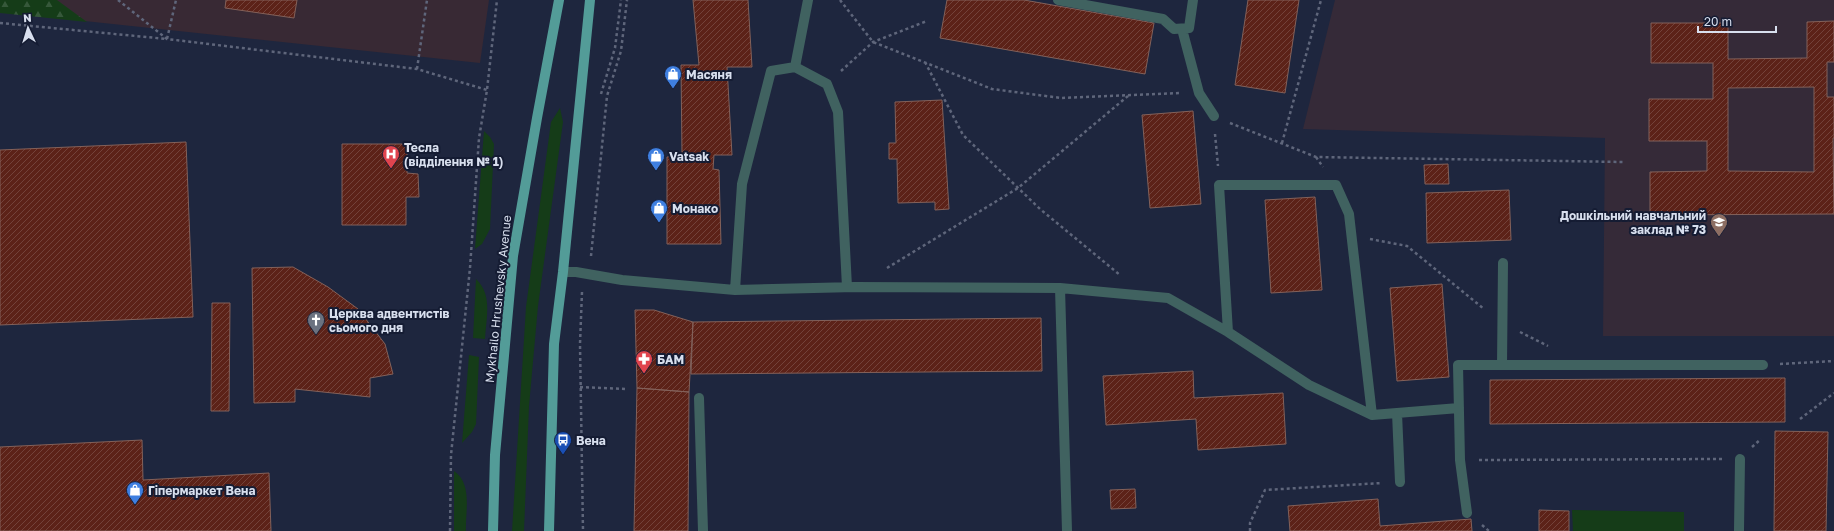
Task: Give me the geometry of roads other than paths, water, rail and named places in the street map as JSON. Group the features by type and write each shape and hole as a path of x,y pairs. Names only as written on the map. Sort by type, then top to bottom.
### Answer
{"main road":[{"name":"Mykhailo Hrushevsky Avenue","path":"493,531 495,455 514,256 537,118 559,0"},
{"path":"549,531 554,344 563,272 590,0"}],"lane":[{"path":"795,67 808,0"},
{"path":"1058,0 1163,19 1174,29 1189,28 1193,0"},
{"path":"1182,29 1199,93 1214,116"},
{"path":"735,290 742,184 771,71 795,67 827,84 838,112 847,287"},
{"path":"1228,332 1219,185 1336,185 1349,214 1350,235 1372,415"},
{"path":"1502,365 1503,263"},
{"path":"563,272 622,280 735,290 847,287 1060,288 1168,298 1228,332 1309,385 1372,415 1459,408"},
{"path":"1060,288 1067,531"},
{"path":"1467,513 1460,460 1458,365 1763,365"},
{"path":"699,398 703,531"},
{"path":"1397,413 1400,482"},
{"path":"1739,531 1740,459"}],"place":[{"name":"Масяня","path":"673,89"},
{"name":"Тесла (відділення № 1)","path":"391,169"},
{"name":"Vatsak","path":"656,171"},
{"name":"Монако","path":"659,223"},
{"name":"Дошкільний навчальний заклад № 73","path":"1719,237"},
{"name":"Церква адвентистів сьомого дня","path":"316,335"},
{"name":"БАМ","path":"644,374"},
{"name":"Вена","path":"563,455"},
{"name":"Гіпермаркет Вена","path":"135,505"}]}
